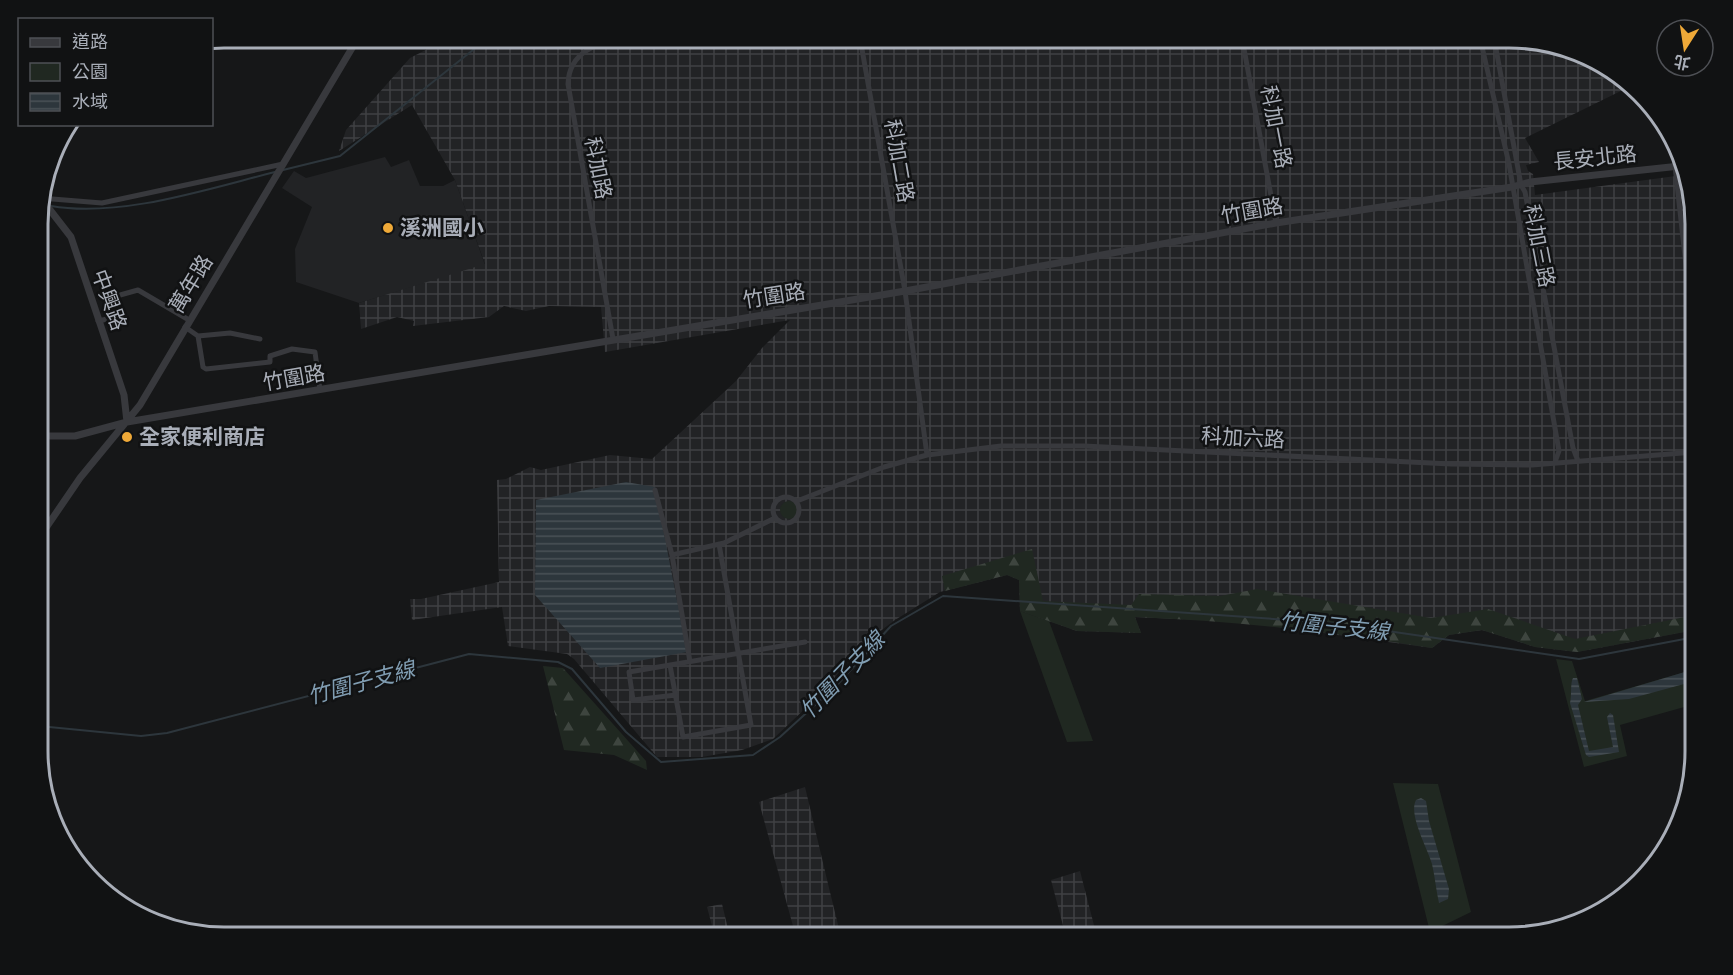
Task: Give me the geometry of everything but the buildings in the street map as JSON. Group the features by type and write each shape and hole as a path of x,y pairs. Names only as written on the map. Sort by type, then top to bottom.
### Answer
{"street":[{"name":"萬年路","path":"48,525 80,478 127,422 352,48"},
{"name":"科加路","path":"589,48 574,64 568,84 613,339"},
{"name":"科加二路","path":"862,48 904,291 927,455"},
{"name":"科加一路","path":"1244,48 1276,223"},
{"name":"科加三路","path":"1482,48 1516,186 1525,192 1571,437 1578,461"},
{"name":"科加三路","path":"1495,48 1559,451 1555,462"},
{"name":"長安北路","path":"1516,186 1530,182 1675,166"},
{"path":"50,201 102,203 280,169"},
{"path":"1678,175 1685,246"},
{"name":"竹圍路","path":"48,436 75,436 127,422 904,291 1276,223 1516,186"},
{"name":"中興路","path":"49,209 71,237 124,395 127,422"},
{"path":"98,321 112,318 113,297 138,290 187,323 198,336 203,367 206,369 270,362 270,357 292,349 315,352 320,390"},
{"path":"198,336 230,333 260,339"},
{"name":"科加六路","path":"797,501 884,466 927,455 1001,446 1042,445 1451,464 1532,465 1685,453"},
{"path":"655,489 672,555 690,662"},
{"path":"789,496 797,501 799,513 795,520 782,523 776,518 774,505 780,498 789,496"},
{"path":"672,555 719,544 776,518"},
{"path":"670,665 683,737 751,725 719,544"},
{"path":"676,695 633,700 629,672 805,642"}],"shaded area":[{"path":"430,48 1509,48 1555,54 1576,61 1623,90 1525,138 1539,162 1526,165 1528,171 1533,174 1535,195 1678,176 1682,190 1685,212 1685,632 1577,652 1535,647 1482,630 1449,635 1432,648 1243,622 1135,617 1141,633 1077,631 1020,611 1019,580 1007,575 940,592 895,620 854,651 828,687 773,739 742,750 702,757 657,757 574,659 567,654 508,646 502,607 412,620 410,599 421,599 499,582 497,480 506,479 530,467 541,470 610,455 652,459 736,381 762,348 790,320 605,352 601,307 549,306 526,311 504,306 489,317 413,326 414,321 397,317 361,329 359,303 485,264 455,180 412,105 339,151 346,130 410,58"},
{"name":"溪洲國小","path":"385,157 391,167 409,160 420,186 443,186 455,180 485,265 359,303 296,282 295,249 312,207 282,188 294,171 306,178"},
{"path":"805,787 839,927 793,927 759,802"},
{"path":"1080,871 1094,927 1063,927 1051,880"},
{"path":"722,904 728,927 712,927 707,907"}],"green space":[{"path":"789,501 795,504 798,510 795,516 789,519 783,516 780,510 783,504"},
{"path":"1032,549 1043,601 1131,605 1139,594 1220,596 1257,589 1431,618 1488,609 1575,639 1685,617 1685,632 1577,652 1535,647 1482,630 1449,635 1432,648 1284,628 1135,617 1141,633 1077,631 1020,611 1019,580 1007,575 945,591 942,576"},
{"path":"1020,611 1049,621 1093,741 1067,742"},
{"path":"1556,659 1572,661 1585,701 1685,672 1685,707 1620,725 1627,756 1584,767"},
{"path":"543,666 563,668 646,761 647,770 614,755 564,750"},
{"path":"1393,783 1438,784 1471,912 1440,927 1429,927"}],"water":[{"path":"626,482 655,487 687,652 600,668 535,595 536,500"},
{"path":"1685,672 1685,684 1629,699 1584,702"},
{"path":"1573,678 1577,678 1582,699 1578,705 1589,751 1613,747 1607,717 1610,713 1613,715 1619,752 1589,757 1586,755 1570,703"},
{"path":"1421,798 1426,801 1429,821 1449,889 1448,899 1439,903 1432,864 1416,823 1414,806 1416,800"}],"waterway":[{"path":"283,170 340,156 475,48"},
{"path":"51,206 78,209 134,205 275,172"},
{"name":"竹圍子支線","path":"48,727 141,736 167,733 469,654 558,662 572,669 626,732 661,762 753,755 780,737 836,686 891,626 943,596 1333,623 1579,659 1685,639"}],"place":[{"name":"溪洲國小","path":"388,228"},
{"name":"全家便利商店","path":"127,437"}]}
